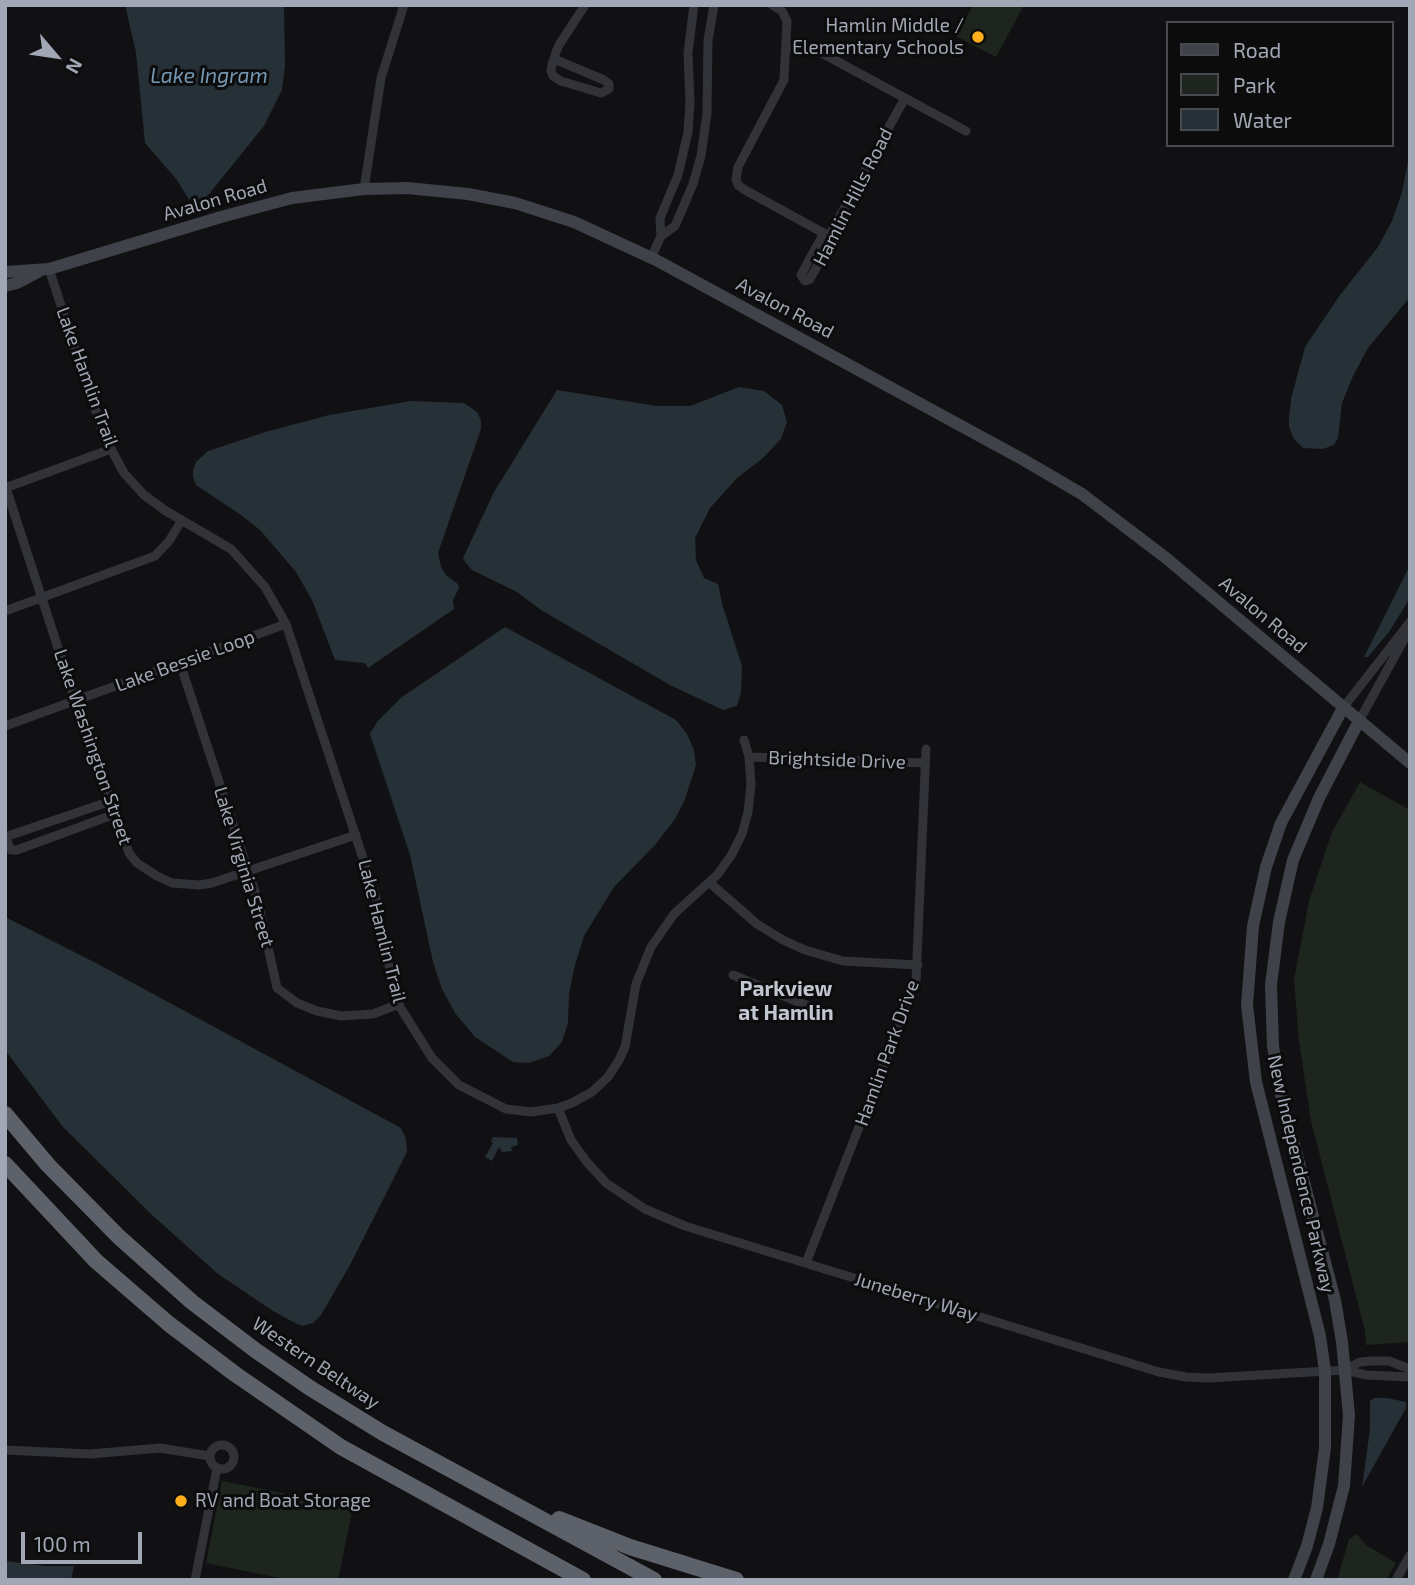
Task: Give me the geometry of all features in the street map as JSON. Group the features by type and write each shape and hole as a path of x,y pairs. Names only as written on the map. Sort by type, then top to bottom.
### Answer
{"highway":[{"name":"Western Beltway","path":"5,1114 48,1165 119,1237 192,1301 255,1350 383,1433 654,1580"},
{"path":"5,1164 96,1261 169,1324 235,1374 341,1447 583,1580"},
{"path":"456,1473 630,1547 736,1580"},
{"path":"478,1523 559,1580"}],"main road":[{"name":"Avalon Road","path":"5,286 45,270 221,217 292,198 364,189 407,188 468,194 515,203 575,222 651,258 1023,459 1082,494 1166,558 1410,763"},
{"name":"Avalon Road","path":"5,272 45,270"},
{"name":"New Independence Parkway","path":"1294,1580 1317,1508 1325,1447 1325,1371 1320,1336 1255,1082 1247,1005 1253,926 1266,867 1281,823 1343,708"},
{"name":"New Independence Parkway","path":"1316,1580 1329,1544 1344,1486 1349,1415 1339,1323 1328,1270 1280,1091 1273,1046 1271,985 1279,922 1293,860 1319,798 1359,722"}],"street":[{"path":"364,189 381,78 404,5"},
{"path":"554,60 607,81 609,89 601,93 559,80 551,71 554,60 567,31 585,5"},
{"path":"651,258 661,236 660,218 678,175 688,132 688,53 694,5"},
{"path":"661,236 675,226 688,198 701,156 707,113 708,40 713,5"},
{"path":"772,5 787,18 787,47 817,51 965,131"},
{"name":"Hamlin Hills Road","path":"787,47 782,85 738,167 736,179 743,189 826,234 905,98"},
{"name":"Lake Hamlin Trail","path":"45,270 104,436 124,473 144,495 166,511 231,549 265,587 286,624 376,898 399,1004 432,1058 459,1085 506,1109 531,1112 558,1108 592,1092 615,1067 627,1040 636,984 650,947 674,914 710,883 732,854 744,829 750,795 749,757 744,740"},
{"path":"6,488 111,449"},
{"name":"Lake Washington Street","path":"6,488 75,700 129,853 137,863 172,883 199,885 356,835"},
{"path":"5,611 155,556 169,541 182,520"},
{"path":"1343,708 1410,622"},
{"name":"Lake Bessie Loop","path":"5,726 286,624"},
{"path":"1359,722 1410,628"},
{"name":"Lake Virginia Street","path":"180,663 248,871 267,937 274,981 282,993 297,1003 341,1016 373,1014 399,1004"},
{"name":"Hamlin Park Drive","path":"806,1263 911,998 918,965 926,749"},
{"name":"Brightside Drive","path":"749,757 925,763"},
{"path":"111,801 5,838 11,850 17,850 115,814"},
{"path":"710,883 763,929 805,950 843,961 918,965"},
{"path":"733,975 814,1007"},
{"name":"Juneberry Way","path":"558,1108 568,1134 586,1161 606,1183 634,1203 675,1223 1172,1374 1208,1378 1345,1370"},
{"path":"1345,1370 1360,1362 1372,1360 1389,1361 1410,1369"},
{"path":"1345,1370 1366,1375 1410,1377"},
{"path":"224,1445 231,1450 234,1458 231,1465 224,1469 211,1463 209,1456 216,1446 224,1445"},
{"path":"5,1450 90,1454 160,1448 209,1456"},
{"path":"195,1580 217,1468"},
{"path":"1396,1580 1409,1556"}],"green space":[{"path":"973,5 1024,5 996,57 956,36"},
{"path":"1360,782 1410,810 1410,1342 1366,1345 1365,1331 1311,1121 1299,1041 1294,980 1309,901 1332,832"},
{"path":"222,1481 353,1507 338,1580 289,1580 206,1563"},
{"path":"1357,1534 1366,1545 1396,1563 1386,1580 1337,1580 1349,1539"}],"water":[{"name":"Lake Ingram","path":"125,5 284,5 285,65 282,90 264,126 205,199 197,204 188,198 177,180 145,143 136,52"},
{"path":"1410,151 1410,297 1368,348 1353,376 1342,403 1338,438 1334,445 1323,449 1303,448 1294,439 1289,418 1291,399 1305,347 1340,295 1378,247 1392,221 1402,192"},
{"path":"739,387 764,391 782,405 787,422 781,439 763,458 737,478 710,508 695,538 696,560 704,578 718,584 742,666 741,692 737,706 723,710 670,685 541,610 517,592 472,570 466,563 463,558 494,492 557,390 657,406 690,406"},
{"path":"411,401 464,403 477,412 481,420 481,429 438,553 441,567 459,588 453,600 454,609 368,668 365,663 335,660 312,600 296,572 260,530 196,485 193,470 196,462 208,451 265,432 329,415"},
{"path":"1410,565 1410,598 1389,632 1368,657 1364,657"},
{"path":"505,627 676,720 687,734 694,750 696,765 675,819 655,845 614,887 584,936 575,965 569,994 568,1023 562,1042 549,1056 529,1063 513,1062 475,1037 455,1013 442,989 433,962 410,855 370,734 377,722 402,697"},
{"path":"5,917 96,963 401,1128 406,1139 407,1152 350,1265 321,1315 313,1323 303,1326 297,1324 218,1274 151,1214 63,1127 5,1050"},
{"path":"493,1137 517,1138 518,1145 511,1147 512,1151 502,1152 499,1147 492,1161 485,1157 493,1143"},
{"path":"1374,1398 1406,1402 1406,1408 1362,1487 1370,1429 1370,1401"},
{"path":"5,1561 74,1566 71,1580 5,1580"}],"place":[{"name":"Hamlin Middle / Elementary Schools","path":"978,37"},
{"name":"RV and Boat Storage","path":"181,1501"}],"district":[{"name":"Parkview at Hamlin","path":"786,1001"}]}
